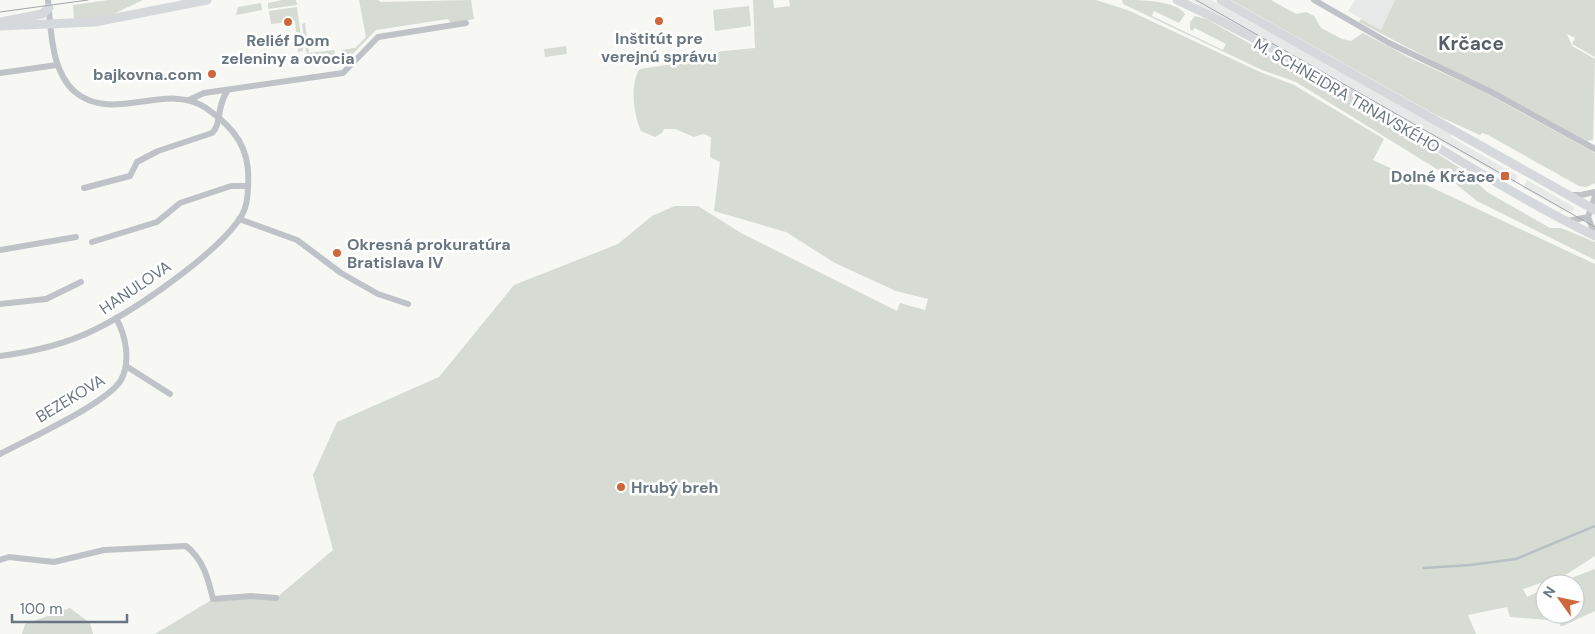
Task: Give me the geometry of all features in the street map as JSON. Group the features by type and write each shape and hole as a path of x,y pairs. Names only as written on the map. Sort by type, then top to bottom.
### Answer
{"main road":[{"path":"0,26 51,26 115,19 207,0"},
{"name":"M. SCHNEIDRA TRNAVSKÉHO","path":"1177,0 1367,104 1450,155 1566,221 1595,235"},
{"name":"M. SCHNEIDRA TRNAVSKÉHO","path":"1220,0 1567,195 1592,211"},
{"path":"0,22 42,14 48,4"}],"street":[{"path":"1314,0 1389,43 1491,92 1595,149"},
{"path":"48,4 62,77 80,96 99,104 189,100 196,95 343,73 378,37 466,22"},
{"path":"0,73 58,64"},
{"path":"84,188 130,176 137,162 158,152 212,133 217,127 221,101 228,90"},
{"name":"HANULOVA","path":"0,356 43,348 93,331 116,318 144,301 209,251 225,237 239,219 246,207 248,158 233,131 206,108 189,100"},
{"path":"92,242 157,222 180,204 231,186 248,186"},
{"path":"1567,195 1595,192"},
{"path":"1595,196 1592,211 1595,235"},
{"path":"1566,221 1592,211"},
{"path":"239,219 297,240 341,273 378,294 408,304"},
{"path":"0,250 76,237"},
{"path":"0,304 46,299 81,282"},
{"path":"116,318 125,344 126,366 170,394"},
{"name":"BEZEKOVA","path":"0,454 104,396 119,383 126,366"},
{"path":"0,560 9,557 54,562 104,550 186,546 197,554 208,577 213,599 251,596 276,598"}],"shaded area":[{"path":"108,0 143,0 109,16 74,20 73,5"},
{"path":"296,0 297,5 268,9 268,3"},
{"path":"359,0 378,0 381,2 471,0 474,19 451,23 448,19 376,30 344,63 341,50 355,48 366,37"},
{"path":"753,0 773,0 774,8 790,6 789,0 1096,0 1130,11 1260,72 1294,85 1384,139 1373,160 1595,264 1595,556 1567,574 1535,574 1535,585 1523,589 1527,597 1535,593 1535,619 1510,617 1507,607 1468,615 1476,634 155,634 213,599 276,598 333,550 313,475 337,422 439,377 514,285 618,244 652,216 675,206 698,206 741,233 897,311 900,303 925,310 928,299 896,291 835,263 786,232 714,211 720,162 710,157 711,137 703,134 694,137 675,129 664,129 662,133 655,137 641,131 636,117 634,100 635,82 640,69 686,62 685,60 693,59 693,54 755,48"},
{"path":"1122,0 1166,3 1174,6 1185,14 1179,23 1154,11 1152,16 1223,50 1226,44 1195,28 1192,31 1190,29 1190,22 1195,16 1206,19 1374,113 1466,172 1487,192 1550,228 1561,228 1595,242 1595,260 1477,201 1440,171 1296,82 1262,70 1123,4"},
{"path":"1191,0 1211,0 1452,134 1451,137 1518,176 1514,183"},
{"path":"1231,0 1271,0 1296,14 1306,12 1314,16 1321,28 1342,39 1351,41 1363,33 1410,58 1482,91 1595,153 1595,183 1586,187 1579,186 1488,135 1482,133 1480,135 1436,115"},
{"path":"1355,0 1395,0 1381,30 1348,11"},
{"path":"1395,0 1595,0 1595,57 1572,44 1575,38 1567,34 1572,46 1595,59 1593,140 1587,141 1359,22 1361,19 1381,30"},
{"path":"261,3 262,10 236,15 238,7"},
{"path":"749,6 751,26 715,31 713,10"},
{"path":"297,7 303,51 298,52 295,21 271,24 269,11"},
{"path":"305,23 309,53 335,50 333,63 330,63 328,59 316,61 307,56 302,24"},
{"path":"566,46 567,54 545,57 544,49"},
{"path":"1527,180 1574,207 1574,211 1566,212 1523,188"},
{"path":"1595,569 1595,611 1585,616 1585,574 1582,574"},
{"path":"70,608 90,623 93,634 22,634 25,624"}],"waterway":[{"path":"1424,568 1516,559 1595,526"}],"tram line":[{"path":"0,12 88,0"},
{"path":"1196,0 1595,227"}],"place":[{"name":"Inštitút pre verejnú správu","path":"659,21"},
{"name":"Reliéf Dom zeleniny a ovocia","path":"288,22"},
{"name":"bajkovna.com","path":"212,74"},
{"name":"Dolné Krčace","path":"1505,176"},
{"name":"Okresná prokuratúra Bratislava IV","path":"337,253"},
{"name":"Hrubý breh","path":"621,487"}],"district":[{"name":"Krčace","path":"1471,43"}]}
